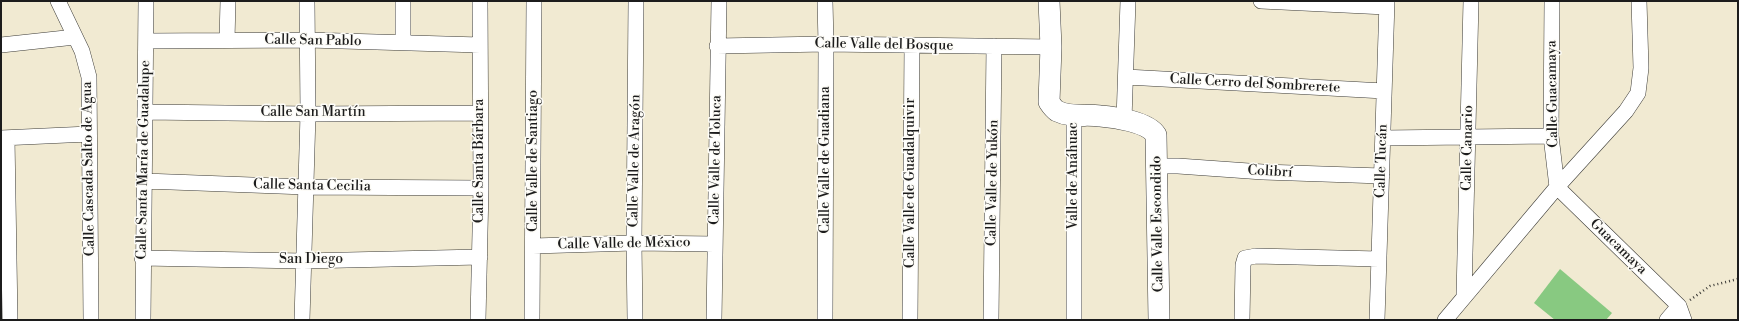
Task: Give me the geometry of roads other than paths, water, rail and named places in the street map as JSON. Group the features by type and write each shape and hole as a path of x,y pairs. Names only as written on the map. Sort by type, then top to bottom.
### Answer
{"street":[{"name":"Calle Cascada Salto de Agua","path":"58,1 82,51 89,77 91,320"},
{"name":"Calle Santa María de Guadalupe","path":"143,320 142,258 146,1"},
{"path":"227,40 228,1"},
{"path":"302,320 308,114 307,1"},
{"path":"403,1 403,42"},
{"name":"Calle Santa Bárbara","path":"478,320 481,188 480,1"},
{"name":"Calle Valle de Santiago","path":"532,320 534,1"},
{"name":"Calle Valle de Aragón","path":"635,320 634,243 636,1"},
{"name":"Calle Valle de Toluca","path":"714,320 717,46 719,1"},
{"name":"Calle Valle de Guadiana","path":"825,1 825,320"},
{"name":"Valle de Anáhuac","path":"1049,1 1051,47 1049,102 1057,110 1074,115 1074,320"},
{"path":"1074,115 1100,116 1124,120 1128,1"},
{"path":"1261,1 1387,4"},
{"name":"Calle Canario","path":"1464,296 1471,1"},
{"name":"Calle Guacamaya","path":"1552,1 1551,136 1557,187"},
{"path":"1445,320 1557,187 1626,112 1638,93 1641,68 1639,1"},
{"name":"Calle Tucán","path":"1377,320 1387,4"},
{"path":"1,46 75,37"},
{"name":"Calle San Pablo","path":"146,41 308,40 480,45"},
{"name":"Calle Valle del Bosque","path":"717,46 826,44 1051,47"},
{"name":"Calle Valle de Guadalquivir","path":"910,320 912,45"},
{"name":"Calle Valle de Yukón","path":"991,320 994,46"},
{"name":"Calle Cerro del Sombrerete","path":"1126,77 1384,91"},
{"name":"Calle San Martín","path":"145,112 308,114 480,113"},
{"name":"Calle Valle Escondido","path":"1124,120 1152,129 1156,136 1158,166 1159,320"},
{"path":"10,320 4,138 89,134"},
{"path":"1383,138 1551,136"},
{"name":"Colibrí","path":"1158,166 1263,172 1382,176"},
{"name":"Calle Santa Cecilia","path":"144,181 306,187 481,188"},
{"name":"Guacamaya","path":"1557,187 1682,313"},
{"name":"Calle Valle de México","path":"533,246 634,243 715,244"},
{"path":"1242,320 1242,265 1245,258 1256,256 1379,259"},
{"name":"San Diego","path":"142,258 303,261 480,257"},
{"path":"1667,320 1682,313"}]}
